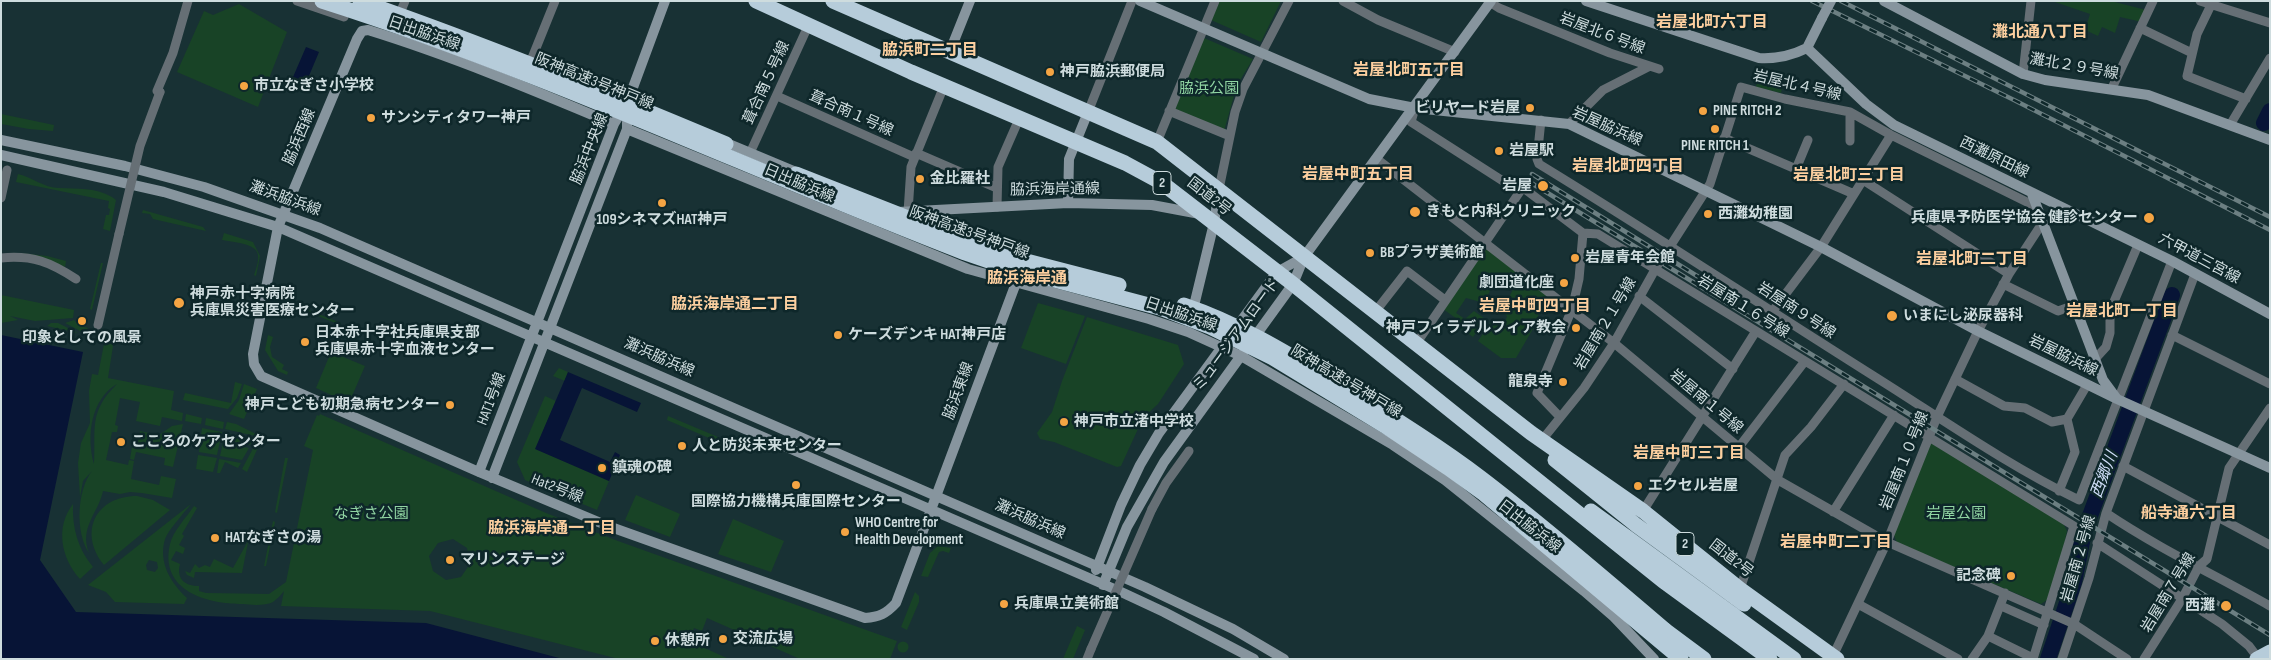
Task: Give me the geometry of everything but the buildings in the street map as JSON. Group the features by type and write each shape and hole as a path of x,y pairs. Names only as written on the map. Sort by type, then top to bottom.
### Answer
{"highway":[{"name":"阪神高速3号神戸線","path":"322,1 441,41 539,78 965,253 1009,268 1160,308 1241,341 1377,421 1484,494 1681,659"},
{"name":"阪神高速3号神戸線","path":"360,1 576,81 790,171 969,242 1011,256 1163,298 1213,316 1245,331 1307,365 1448,454 1482,478 1698,659"},
{"name":"国道2号","path":"756,1 1019,119 1125,163 1162,183 1278,272 1663,582 1770,659"},
{"name":"国道2号","path":"833,1 1156,142 1536,436 1643,511 1830,658"},
{"name":"国道2号","path":"1536,436 1557,462 1636,525 1830,658"},
{"name":"国道2号","path":"1511,460 1561,489 1794,659"},
{"path":"1665,630 1704,659"},
{"path":"1650,632 1674,659"},
{"path":"2258,659 2270,652"}],"street":[{"path":"160,92 158,91 173,53 188,1"},
{"path":"297,1 344,17"},
{"path":"350,1 397,21 521,65 530,63 555,1"},
{"path":"397,21 405,1"},
{"path":"628,101 665,1"},
{"path":"950,51 970,1"},
{"path":"1068,203 1069,159 1132,1"},
{"name":"岩屋脇浜線","path":"1140,1 1369,100 1414,108 1569,124 1821,247 1978,331 2143,411"},
{"path":"1156,142 1215,1"},
{"path":"1188,332 1209,219 1219,189 1230,136 1243,89 1289,1"},
{"path":"1343,1 1378,20 1454,52"},
{"path":"1586,1 1758,58 1772,58 1794,54 1807,48 1831,1"},
{"name":"灘北２９号線","path":"1884,1 1928,26 2023,74 2045,80 2112,88 2148,95 2269,137"},
{"path":"2023,74 2031,1"},
{"path":"2112,88 2153,1"},
{"path":"2200,1 2216,4 2270,23"},
{"name":"ミュージアムロード","path":"1103,585 1130,521 1164,462 1293,284 1304,257 1490,2"},
{"name":"岩屋北６号線","path":"1490,2 1610,53 1654,68 1603,90 1569,124"},
{"path":"2216,4 2197,34 2187,76 2246,99"},
{"name":"葺合南５号線","path":"750,154 810,24"},
{"path":"98,324 140,146 185,28"},
{"path":"2140,28 2192,53"},
{"name":"日出脇浜線","path":"362,31 368,30 501,77 614,124"},
{"name":"脇浜西線","path":"278,227 362,31"},
{"name":"西灘原田線","path":"1807,48 1866,104 1894,125 2032,194 2103,380 2117,399"},
{"path":"2230,125 2270,58"},
{"name":"脇浜海岸通線","path":"530,63 628,101 750,154 893,212 1068,203 1152,205 1209,219"},
{"path":"908,212 911,167 944,86"},
{"name":"岩屋北４号線","path":"1705,191 1710,184 1741,87 1785,99 1850,112 1891,135 2037,207"},
{"name":"葺合南１号線","path":"777,96 998,188"},
{"name":"脇浜中央線","path":"533,336 614,124 628,101"},
{"name":"脇浜中央線","path":"544,342 627,129 628,101"},
{"name":"岩屋南１６号線","path":"1414,108 1410,122 1506,183 1521,190 1526,190 1583,233 1598,234 1656,267 1756,331 2074,526 2049,612"},
{"path":"1169,111 1230,136"},
{"path":"1850,112 1850,141"},
{"path":"997,207 998,167 1019,119"},
{"name":"岩屋南９号線","path":"1541,120 1537,160 1539,164 1937,417 2059,491 2079,500 2117,399"},
{"name":"日出脇浜線","path":"627,129 968,269 1141,317 1188,332 1223,346 1394,445 1445,480 1576,584 1614,618 1654,659"},
{"path":"1772,312 1821,247 1891,135"},
{"path":"1724,138 1854,194"},
{"name":"灘浜脇浜線","path":"1,140 125,166 204,187 283,214 550,327 1109,571 1182,604 1284,659"},
{"path":"1796,169 1808,140"},
{"name":"灘浜脇浜線","path":"1,155 164,192 278,227 1092,580 1164,612 1254,659"},
{"name":"岩屋南１号線","path":"1377,159 1572,309 1778,480 1887,542 2074,624"},
{"path":"1,198 7,170"},
{"path":"1863,180 2009,274"},
{"path":"1416,344 1521,190"},
{"name":"岩屋南２１号線","path":"1536,436 1560,417 1584,388 1614,343 1656,267 1705,191"},
{"name":"六甲道三宮線","path":"2032,194 2172,261 2270,314"},
{"name":"岩屋南１０号線","path":"1830,658 1887,542 1937,417 1954,380 2003,284 2043,222"},
{"name":"Hat2号線","path":"278,227 253,354 254,364 261,376 492,478 652,543 864,618 877,618 887,613 896,603 931,510"},
{"path":"1560,417 1537,393 1572,309 1579,279 1583,233"},
{"path":"2095,358 2106,347 2110,333 2110,312 2138,245"},
{"path":"1,258 27,257 42,260 76,279"},
{"name":"ミュージアムロード","path":"1092,580 1121,505 1140,465 1159,433 1278,272 1304,257"},
{"path":"2117,399 2172,261"},
{"path":"1375,312 1407,271 1445,300"},
{"name":"岩屋南２号線","path":"2062,659 2106,513 2196,274"},
{"name":"脇浜東線","path":"931,510 1016,283"},
{"path":"2003,284 2058,311 2075,305"},
{"path":"1639,296 1733,369"},
{"path":"1643,511 1756,331"},
{"path":"2172,335 2270,384"},
{"name":"HAT1号線","path":"479,472 533,336"},
{"name":"HAT1号線","path":"492,478 544,342"},
{"path":"1739,447 1805,361"},
{"path":"1954,380 2004,406 2025,408 2052,422 2067,419"},
{"path":"1740,589 1785,455 1811,427 1844,384"},
{"path":"2059,491 2075,452 2067,419 2087,385"},
{"name":"岩屋南７号線","path":"2144,659 2182,599 2199,566 2207,559 2228,468 2270,408"},
{"path":"2143,411 2270,468"},
{"path":"1833,512 1894,415"},
{"path":"1087,659 1152,509 1166,483 1189,451"},
{"path":"2123,466 2270,545"},
{"path":"2106,513 2138,534 2270,606"},
{"path":"2098,543 2222,624 2249,646 2258,659"},
{"path":"1972,659 1988,636 2005,593"},
{"path":"1858,604 1958,659"},
{"path":"2001,606 2044,625"},
{"path":"1988,636 2033,658 2049,612"},
{"path":"2074,624 2127,659"}],"green space":[{"name":"脇浜公園","path":"1219,1 1281,1 1261,42 1211,20"},
{"path":"2052,1 2111,1 2146,10 2142,22 2120,17 2115,33 2102,27 2098,36 2085,30 2090,14"},
{"path":"239,4 287,32 258,107 177,72 204,11 213,15"},
{"name":"脇浜公園","path":"1204,38 1253,59 1237,85 1224,131 1174,109"},
{"path":"1758,70 1785,75 1781,93 1756,87"},
{"path":"1,114 54,125 53,131 1,124"},
{"path":"18,174 54,188 92,190 112,197 116,200 110,231 103,229 106,215 109,215 109,201 16,182"},
{"path":"143,210 203,227 206,231 153,219 150,214 142,213"},
{"path":"224,233 253,242 260,256 256,276 254,275 258,260 257,251 237,242 222,240"},
{"path":"1487,247 1546,295 1534,327 1516,358 1501,358 1478,341 1490,323 1504,326 1507,316 1501,312 1517,282 1504,273 1494,283 1484,303 1466,298 1456,313 1465,319 1474,311 1485,319 1473,337 1459,327 1457,319 1443,309"},
{"path":"20,253 47,256 66,261 65,267 46,259"},
{"path":"101,263 103,263 92,310 90,309"},
{"path":"1,295 74,310 73,318 35,321 10,316 18,320 1,323"},
{"path":"276,297 341,323 340,325 284,302 278,306 276,317 272,316"},
{"path":"1038,303 1085,316 1066,364 1021,348"},
{"path":"1087,317 1178,345 1184,364 1158,404 1143,418 1121,466 1117,467 1054,442 1040,439 1037,433 1052,412"},
{"path":"74,320 80,326 88,328 86,334 65,323"},
{"path":"51,323 58,323 78,333 47,326"},
{"path":"101,330 107,332 113,346 108,378 174,391 171,410 183,413 182,421 162,417 160,426 136,421 140,402 120,398 115,425 118,426 117,432 112,432 106,460 128,465 129,460 134,461 131,479 159,485 161,476 176,479 172,498 142,493 130,492 120,494 103,491 90,521 86,536 89,553 81,534 80,511 83,489 92,471 83,481 80,497 78,463 81,443 90,423 89,391 92,374 98,375 104,344 99,337","holes":["117,384 101,403 95,421 94,464 91,442 93,419 101,399"]},
{"path":"268,335 273,337 270,347 272,357 284,365 282,369 288,372 287,375 278,371 265,350"},
{"path":"331,352 365,366 349,403 316,388"},
{"path":"559,368 568,372 565,381 553,376"},
{"path":"235,382 242,384 237,398 228,409 183,400 185,393 231,403"},
{"path":"244,384 257,389 244,419 229,414 239,400"},
{"path":"545,396 556,401 536,449 609,481 597,510 525,480 517,462"},
{"path":"186,414 202,418 201,424 185,421"},
{"name":"なぎさ公園","path":"320,414 546,513 618,541 897,641 890,659 800,659 707,618 702,631 694,628 689,641 729,659 619,659 430,611 281,606 284,591 273,602 254,605 215,601 189,592 179,584 172,573 169,560 172,539 194,506 197,508 182,534 184,536 179,545 185,548 183,554 176,551 171,560 180,564 179,574 183,581 190,585 199,586 199,591 206,593 269,594 286,582 313,450 304,446 317,415 319,416","holes":["453,539 467,548 470,564 461,577 446,580 433,571 429,556 438,543"]},
{"path":"668,416 718,437 716,441 667,420"},
{"path":"206,418 224,422 223,429 205,425"},
{"path":"227,422 236,424 256,434 255,436 225,429"},
{"path":"183,424 173,467 164,465 165,458 136,452 134,460 130,459 133,441 138,442 140,431 159,435 172,426"},
{"path":"202,428 222,432 217,455 199,452"},
{"path":"225,433 253,439 250,445 223,440"},
{"name":"岩屋公園","path":"1931,440 2062,521 2067,531 2062,556 2047,600 2041,604 1897,543 1894,535"},
{"path":"257,441 260,443 247,472 242,469"},
{"path":"223,443 249,448 242,460 220,456"},
{"path":"198,455 217,458 213,472 196,469"},
{"path":"285,458 288,458 277,513 275,512"},
{"path":"219,459 241,463 238,468 225,462 220,473 217,473"},
{"path":"636,495 680,514 670,537 625,520"},
{"path":"137,496 153,500 170,510 104,565 96,553 92,541 92,529 95,518 101,509 110,502"},
{"path":"73,504 77,538 83,553 93,567 80,579 68,562 62,532 67,513"},
{"path":"191,504 170,531 165,539 163,548 167,572 187,598 184,604 115,602 106,592 88,585","holes":["149,560 157,562 158,568 155,572 147,570 146,565"]},
{"path":"733,519 784,541 771,572 718,554"},
{"path":"273,521 275,522 266,566 264,566"},
{"path":"250,532 242,573 195,572 194,578 187,575 185,571 190,573 195,564 199,568 205,565 210,567 214,559 233,568 248,541 245,539"},
{"path":"938,546 951,548 949,553 939,552 928,577 921,576 930,553"},
{"path":"915,592 919,596 919,602 907,630 901,627"},
{"path":"1077,626 1085,630 1073,659 1063,659"},
{"path":"901,642 905,642 908,647 907,651 901,652 898,649 898,645"}],"water":[{"path":"306,47 319,52 306,83 293,77"},
{"path":"1,335 83,352 40,560 76,612 426,623 563,659 1,659"},
{"path":"568,372 641,403 637,412 582,388 560,440 610,462 615,452 620,455 609,481 535,449"}],"waterway":[{"name":"西郷川","path":"2264,123 2270,111"},
{"name":"西郷川","path":"2048,659 2074,582 2084,532 2172,295"}],"railway":[{"path":"1812,1 2014,100 2270,230"},
{"path":"1841,1 2270,217"},
{"path":"1532,174 1710,284"},
{"path":"1528,181 2270,635"}],"place":[{"name":"神戸脇浜郵便局","path":"1050,72"},
{"name":"市立なぎさ小学校","path":"244,86"},
{"name":"ビリヤード岩屋","path":"1530,108"},
{"name":"PINE RITCH 2","path":"1703,111"},
{"name":"サンシティタワー神戸","path":"371,118"},
{"name":"PINE RITCH 1","path":"1715,129"},
{"name":"岩屋駅","path":"1499,151"},
{"name":"金比羅社","path":"920,179"},
{"name":"岩屋","path":"1543,186"},
{"name":"109シネマズHAT神戸","path":"662,203"},
{"name":"きもと内科クリニック","path":"1415,212"},
{"name":"西灘幼稚園","path":"1708,214"},
{"name":"兵庫県予防医学協会 健診センター","path":"2149,218"},
{"name":"BBプラザ美術館","path":"1370,253"},
{"name":"岩屋青年会館","path":"1575,258"},
{"name":"劇団道化座","path":"1564,283"},
{"name":"神戸赤十字病院 兵庫県災害医療センター","path":"179,303"},
{"name":"いまにし泌尿器科","path":"1892,316"},
{"name":"印象としての風景","path":"82,321"},
{"name":"神戸フィラデルフィア教会","path":"1576,328"},
{"name":"ケーズデンキ HAT神戸店","path":"838,335"},
{"name":"日本赤十字社兵庫県支部 兵庫県赤十字血液センター","path":"305,342"},
{"name":"龍泉寺","path":"1563,382"},
{"name":"神戸こども初期急病センター","path":"450,405"},
{"name":"神戸市立渚中学校","path":"1064,422"},
{"name":"こころのケアセンター","path":"121,442"},
{"name":"人と防災未来センター","path":"682,446"},
{"name":"鎮魂の碑","path":"602,468"},
{"name":"国際協力機構兵庫国際センター","path":"796,485"},
{"name":"エクセル岩屋","path":"1638,486"},
{"name":"WHO Centre for Health Development","path":"845,532"},
{"name":"HATなぎさの湯","path":"215,538"},
{"name":"マリンステージ","path":"450,560"},
{"name":"記念碑","path":"2011,576"},
{"name":"兵庫県立美術館","path":"1004,604"},
{"name":"西灘","path":"2226,606"},
{"name":"交流広場","path":"723,639"},
{"name":"休憩所","path":"655,641"}],"district":[{"name":"岩屋北町六丁目","path":"1712,23"},
{"name":"灘北通八丁目","path":"2040,33"},
{"name":"脇浜町二丁目","path":"930,51"},
{"name":"岩屋北町五丁目","path":"1409,71"},
{"name":"岩屋北町四丁目","path":"1628,167"},
{"name":"岩屋中町五丁目","path":"1358,175"},
{"name":"岩屋北町三丁目","path":"1849,176"},
{"name":"岩屋北町二丁目","path":"1972,260"},
{"name":"脇浜海岸通","path":"1027,279"},
{"name":"脇浜海岸通二丁目","path":"735,305"},
{"name":"岩屋中町四丁目","path":"1535,307"},
{"name":"岩屋北町一丁目","path":"2122,312"},
{"name":"岩屋中町三丁目","path":"1689,454"},
{"name":"船寺通六丁目","path":"2189,514"},
{"name":"脇浜海岸通一丁目","path":"552,529"},
{"name":"岩屋中町二丁目","path":"1836,543"}]}
